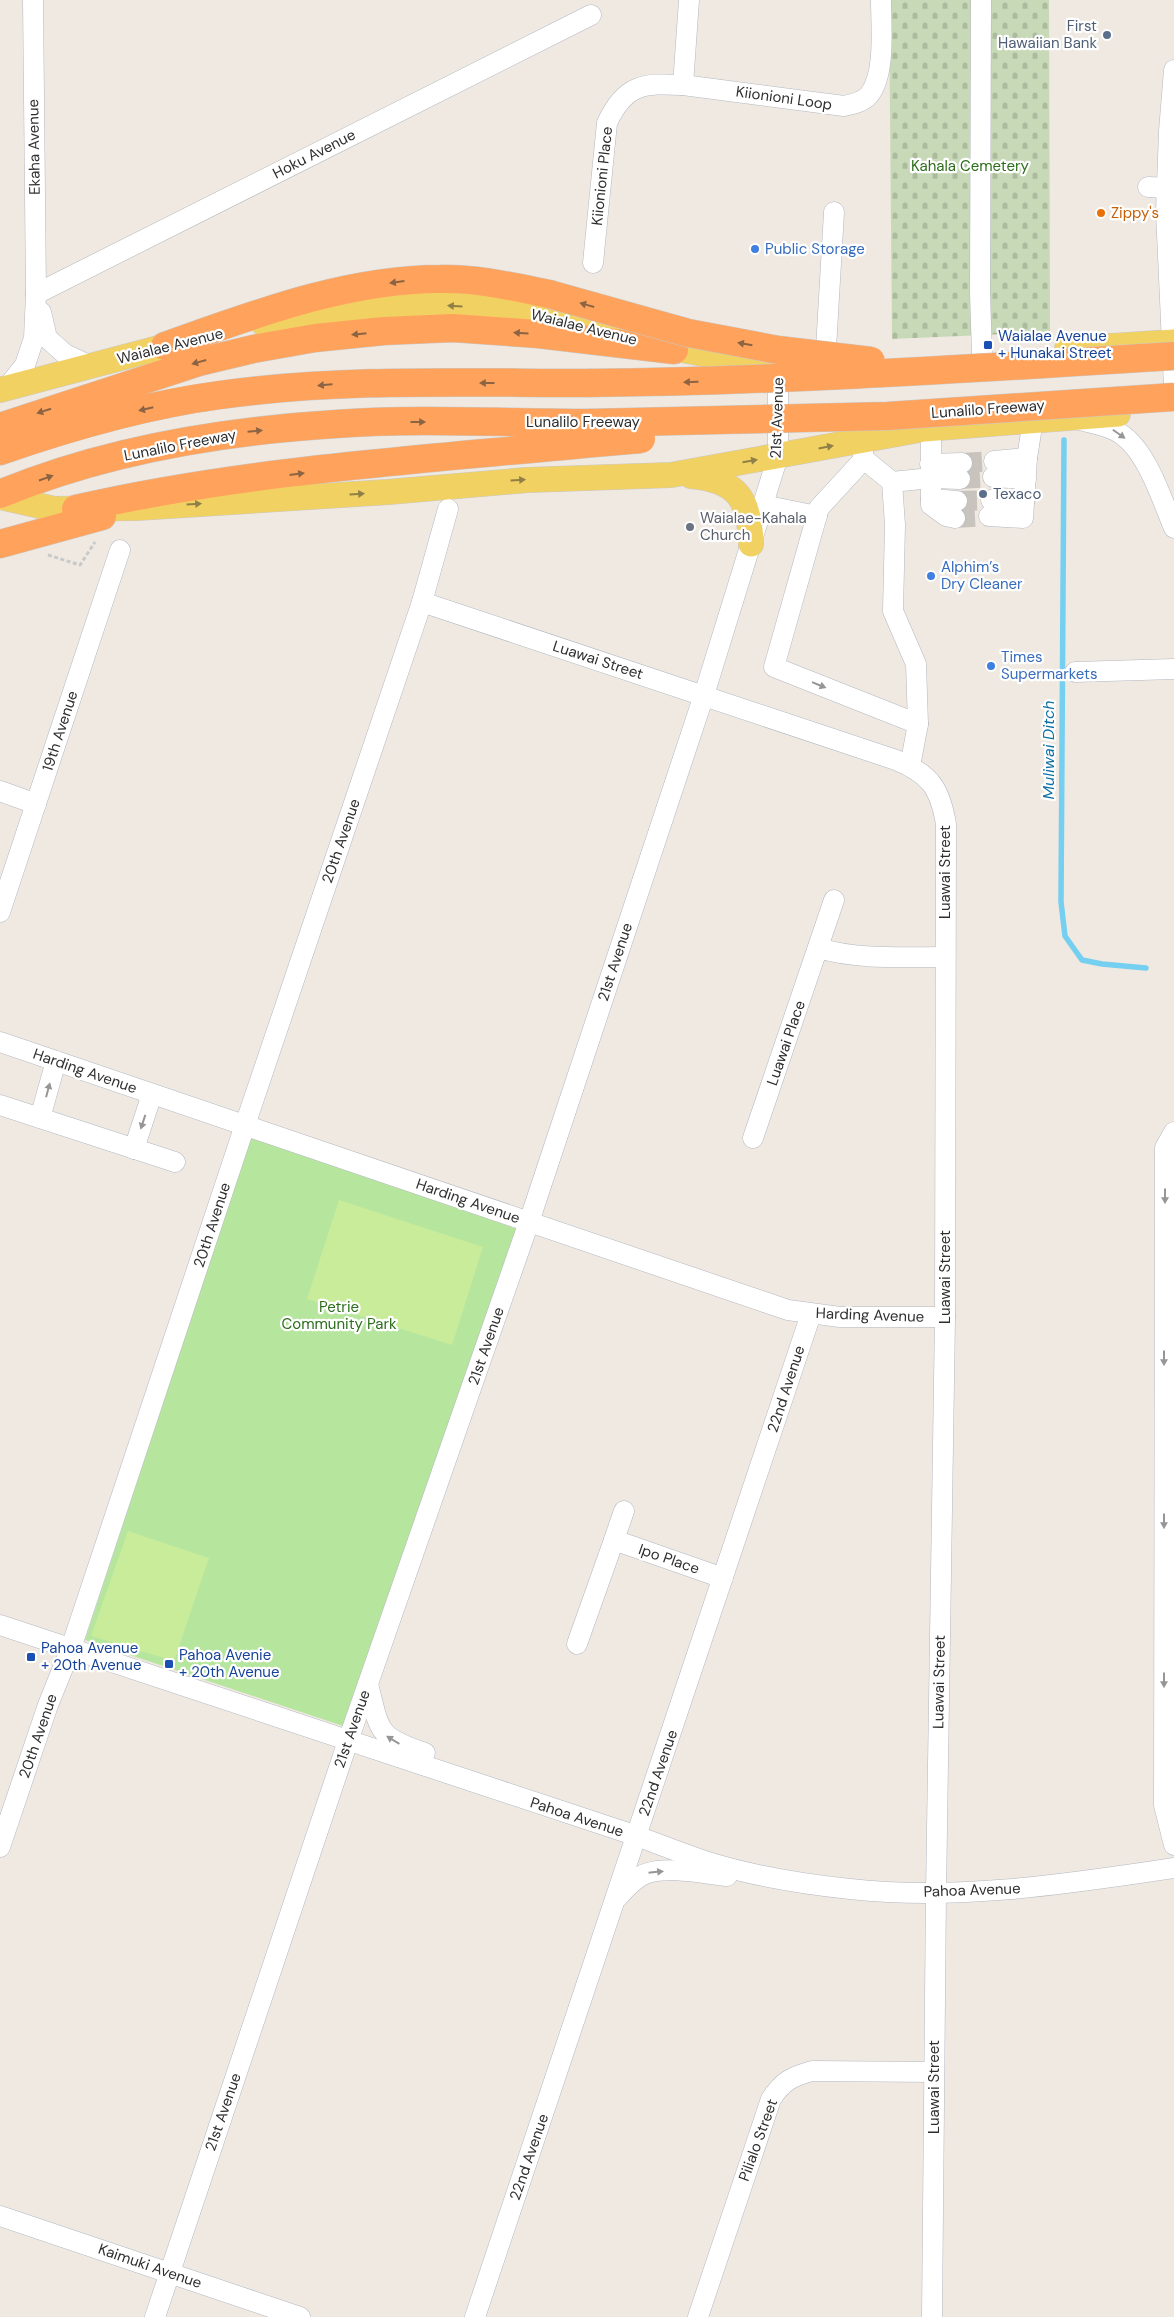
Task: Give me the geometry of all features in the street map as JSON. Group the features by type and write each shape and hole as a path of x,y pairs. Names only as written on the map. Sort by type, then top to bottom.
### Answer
{"highway":[{"path":"165,346 260,313 322,296 415,279 467,280 550,294 697,335 778,350 949,370"},
{"path":"0,427 199,362 262,348 365,333 453,328 538,334 674,350"},
{"path":"0,451 102,419 220,395 334,384 700,382 949,370 1174,347"},
{"name":"Lunalilo Freeway","path":"0,496 58,473 113,457 227,434 356,423 586,433 1174,397"},
{"path":"65,509 132,496 220,483 586,433"},
{"path":"0,544 136,508"}],"main road":[{"name":"Waialae Avenue","path":"3,389 93,367 165,346 308,314 400,305 453,305 525,312 674,350 784,369 982,355 1174,347"},
{"path":"671,475 778,456 862,449 931,428 1174,409"},
{"path":"0,496 65,509 136,508 388,492 519,480 671,475 712,478 727,484 739,496 746,510 751,529 751,544"}],"street":[{"name":"Ekaha Avenue","path":"3,389 25,366 34,338 36,294 33,0"},
{"path":"683,85 689,0"},
{"name":"Kiionioni Loop","path":"683,85 844,106 856,103 868,96 876,83 882,47 881,0"},
{"path":"981,0 980,293 982,355"},
{"name":"Hoku Avenue","path":"36,294 592,15"},
{"path":"1174,70 1173,91 1158,188 1166,212 1174,347 1174,387"},
{"name":"Kiionioni Place","path":"593,263 607,123 616,103 635,89 656,84 683,85"},
{"path":"825,366 834,212"},
{"name":"Ekaha Avenue","path":"36,294 47,338 65,354 93,367"},
{"name":"21st Avenue","path":"155,2317 348,1741 529,1222 704,696 778,456 778,367"},
{"path":"1074,418 1115,430 1128,441 1147,465 1174,528"},
{"path":"990,508 1023,518 1033,420"},
{"path":"931,428 931,505 946,516 956,509"},
{"path":"910,766 918,724 916,664 893,611 895,525 892,482 862,449 819,508 774,667 918,724"},
{"path":"1026,479 993,469 1028,458"},
{"path":"892,482 930,471 961,471"},
{"path":"763,505 817,516"},
{"name":"20th Avenue","path":"0,1846 48,1705 71,1648 422,602 448,509"},
{"name":"19th Avenue","path":"0,912 120,550"},
{"name":"Luawai Street","path":"422,602 910,766 934,784 943,809 946,824 945,1317 936,1893 932,2317"},
{"path":"1076,672 1174,669"},
{"path":"0,791 36,804"},
{"name":"Luawai Place","path":"753,1138 834,900"},
{"path":"818,948 860,957 946,957"},
{"name":"Harding Avenue","path":"0,1042 788,1310 840,1317 945,1317"},
{"path":"40,1118 56,1061"},
{"path":"134,1150 152,1094"},
{"path":"0,1105 175,1162"},
{"path":"1174,1132 1165,1148 1164,1444 1164,1805 1174,1845"},
{"name":"22nd Avenue","path":"475,2317 811,1314"},
{"path":"577,1644 624,1511"},
{"name":"Ipo Place","path":"614,1540 723,1578"},
{"name":"Pahoa Avenue","path":"0,1625 637,1836 710,1862 788,1880 850,1889 936,1893 1053,1886 1174,1868"},
{"path":"368,1684 377,1719 390,1740 445,1759 482,1786"},
{"path":"616,1898 634,1881 648,1873 667,1871 788,1880"},
{"name":"Pilialo Street","path":"698,2317 771,2099 780,2085 794,2076 812,2071 934,2072"},
{"name":"Kaimuki Avenue","path":"0,2216 300,2317"}],"green space":[{"name":"Kahala Cemetery","path":"889,0 1049,0 1050,332 892,339"},
{"name":"Petrie Community Park","path":"251,1137 517,1229 343,1726 85,1640"},
{"path":"339,1200 483,1247 452,1345 307,1299"},
{"path":"128,1531 209,1558 174,1661 91,1636"}],"waterway":[{"name":"Muliwai Ditch","path":"1064,440 1061,902 1065,936 1082,960 1146,968"}],"tunnel":[{"path":"962,463 994,461"},
{"path":"960,479 993,477"},
{"path":"957,501 991,500"},
{"path":"955,518 989,516"}],"place":[{"name":"First Hawaiian Bank","path":"1107,35"},
{"name":"Zippy's","path":"1101,213"},
{"name":"Public Storage","path":"755,249"},
{"name":"Waialae Avenue + Hunakai Street","path":"988,345"},
{"name":"Texaco","path":"983,494"},
{"name":"Waialae-Kahala Church","path":"690,527"},
{"name":"Alphim’s Dry Cleaner","path":"931,576"},
{"name":"Times Supermarkets","path":"991,666"},
{"name":"Pahoa Avenue + 20th Avenue","path":"31,1657"},
{"name":"Pahoa Avenie + 20th Avenue","path":"169,1664"}]}
